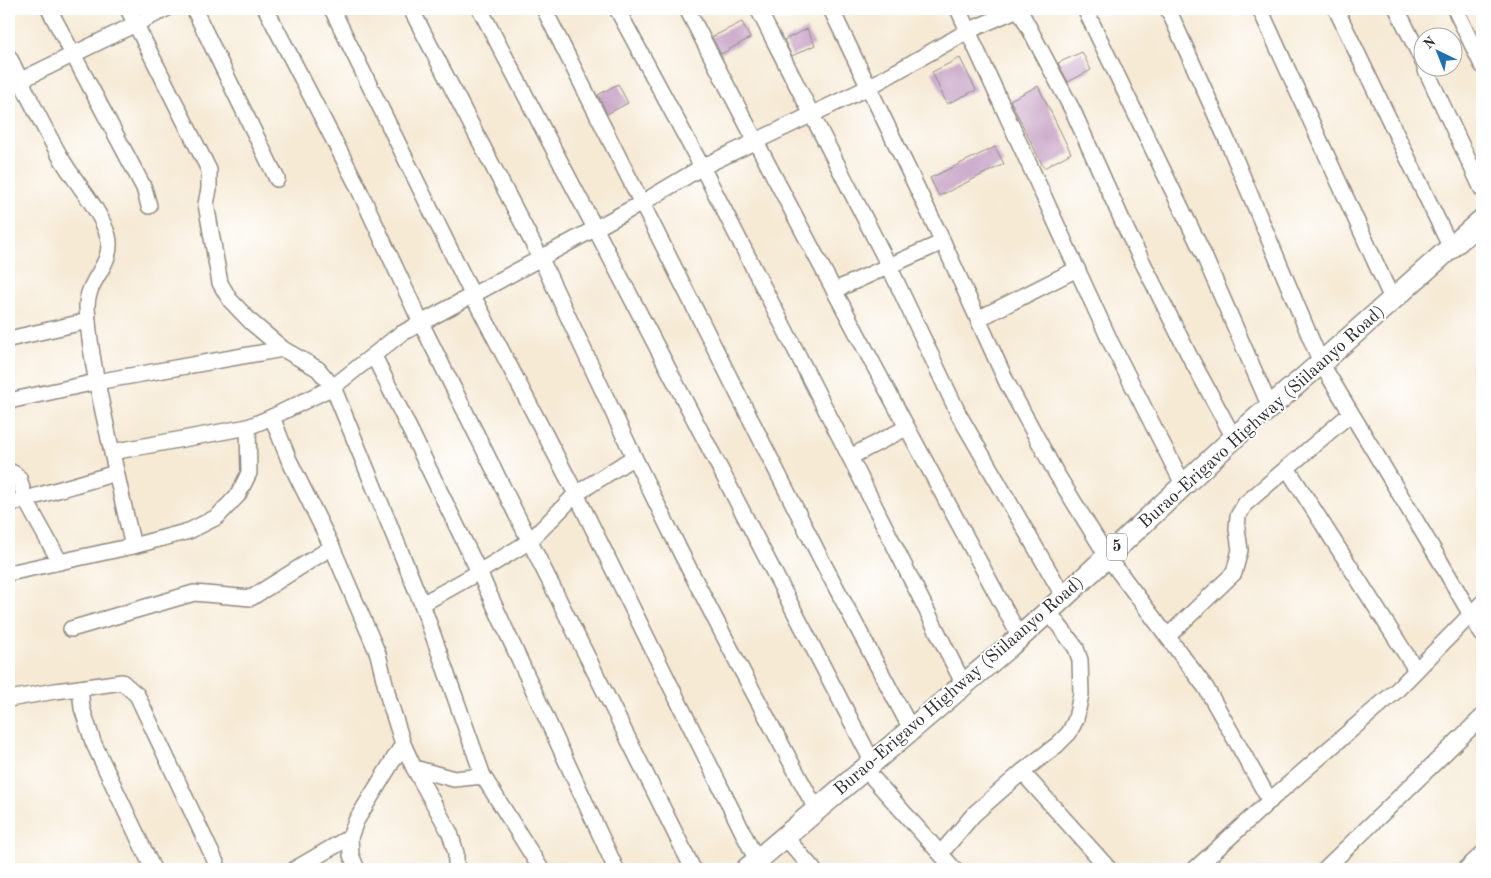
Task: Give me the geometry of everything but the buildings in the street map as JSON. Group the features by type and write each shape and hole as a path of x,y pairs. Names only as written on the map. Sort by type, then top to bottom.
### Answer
{"highway":[{"name":"Burao-Erigavo Highway (Siilaanyo Road)","path":"752,865 1020,637 1183,484 1482,220"}],"street":[{"path":"49,9 144,188 149,206"},
{"path":"128,9 209,170 209,189 206,204 220,284 230,300 252,322 283,349 318,369 333,387 422,604 483,776 541,869"},
{"path":"15,83 166,9"},
{"path":"194,9 277,179"},
{"path":"266,9 356,183 421,323 694,869"},
{"path":"332,9 472,294 576,494 752,865"},
{"path":"411,9 540,257 682,555 816,809"},
{"path":"480,9 596,228 868,765 954,869"},
{"path":"544,9 822,561 911,729"},
{"path":"618,9 702,167 964,685"},
{"path":"687,9 906,428 1020,637"},
{"path":"758,9 889,266 960,415 1064,597"},
{"path":"831,9 943,242 1007,383 1056,473 1107,556 1206,688 1270,801"},
{"path":"958,9 1111,344 1183,484"},
{"path":"112,452 248,428 272,418 333,387 400,334 642,203 702,167 869,86 968,31 1018,9 1073,111 1131,239 1234,438"},
{"path":"1085,9 1201,249 1270,407"},
{"path":"1168,9 1321,363 1482,634"},
{"path":"1260,9 1393,300"},
{"path":"1336,9 1451,248"},
{"path":"1397,9 1414,45"},
{"path":"1455,9 1482,65"},
{"path":"9,57 15,83 31,103 62,160 102,220 108,239 108,257 87,299 88,321 96,382 133,546"},
{"path":"1430,78 1482,189"},
{"path":"835,290 943,242"},
{"path":"978,319 1077,269"},
{"path":"9,339 88,321"},
{"path":"9,401 96,382 283,349"},
{"path":"374,356 479,572 616,869"},
{"path":"1168,636 1234,573 1240,550 1237,529 1238,516 1245,504 1350,414"},
{"path":"272,418 289,460 332,547 378,654 388,700 403,744 450,833 456,853 456,869"},
{"path":"9,573 133,546 189,531 217,517 238,495 249,473 248,428"},
{"path":"850,458 906,428"},
{"path":"422,604 530,541 576,494 634,457"},
{"path":"1287,468 1416,670"},
{"path":"9,471 19,478 25,499 60,562"},
{"path":"9,504 116,473"},
{"path":"71,628 194,593 251,598 332,547"},
{"path":"1195,869 1396,691 1482,603"},
{"path":"941,853 974,814 1022,772 1057,745 1069,733 1076,718 1081,694 1080,660 1076,648 1048,612"},
{"path":"9,699 122,682 137,695 220,869"},
{"path":"80,688 82,708 93,742 153,869"},
{"path":"1325,869 1482,717"},
{"path":"357,869 351,855 350,837 356,821 403,744"},
{"path":"414,768 454,779 483,776"},
{"path":"1022,772 1108,869"},
{"path":"295,869 350,837"},
{"path":"785,837 814,869"},
{"path":"1466,869 1482,854"}]}
